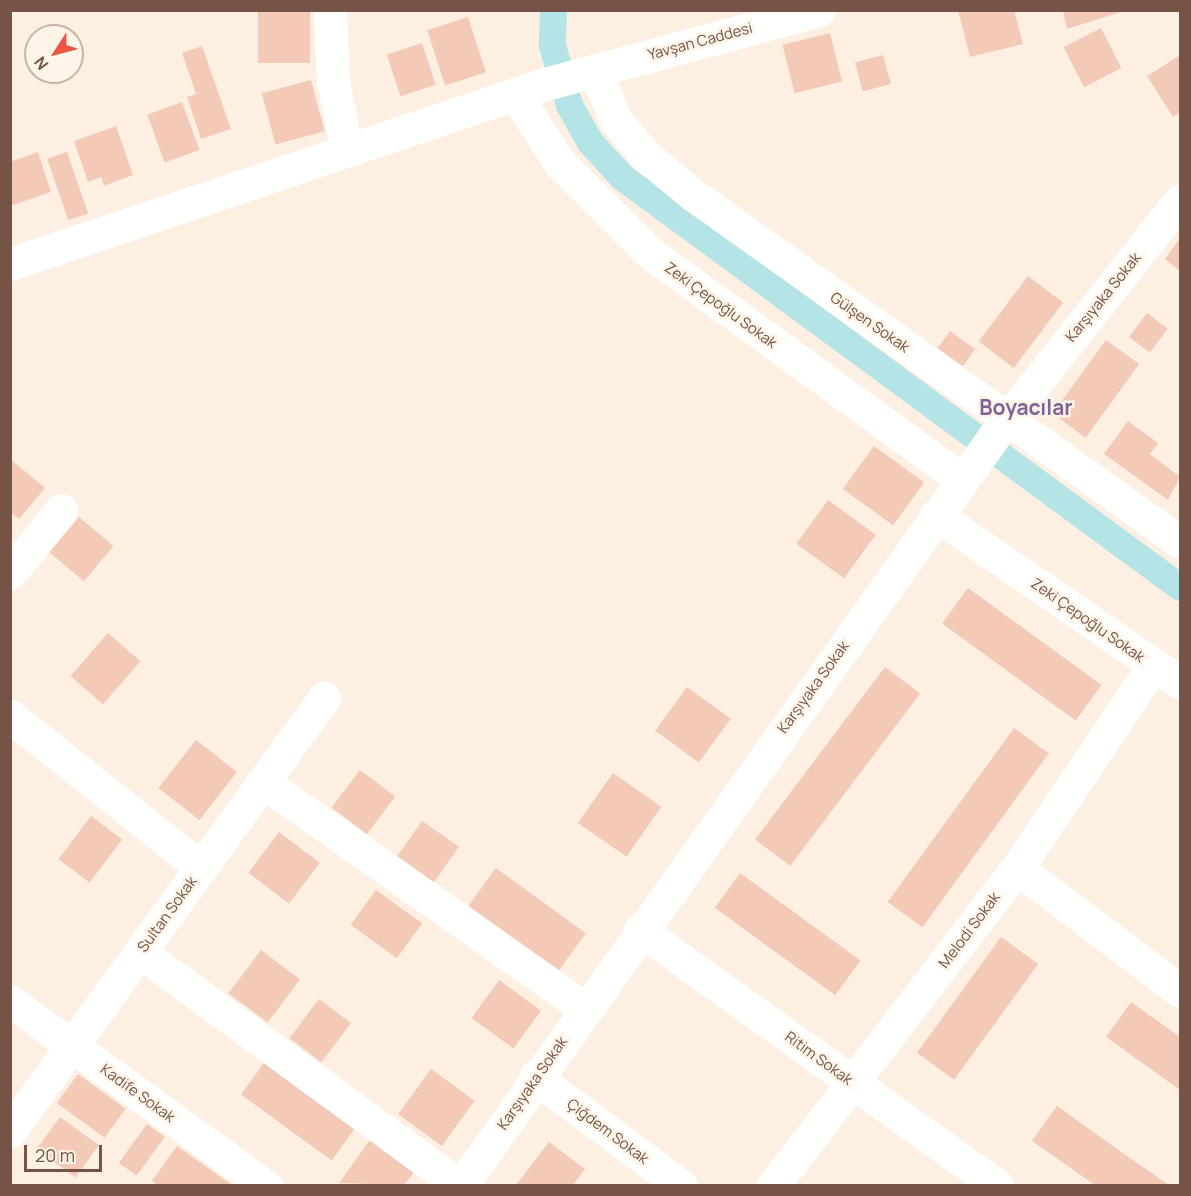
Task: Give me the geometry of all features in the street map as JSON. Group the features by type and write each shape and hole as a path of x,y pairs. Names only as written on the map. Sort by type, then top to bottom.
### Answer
{"street":[{"path":"330,10 333,81 347,151"},
{"name":"Yavşan Caddesi","path":"10,264 530,89 819,10"},
{"name":"Gülşen Sokak","path":"588,72 615,119 645,155 692,194 1002,425 1180,542"},
{"name":"Zeki Çepoğlu Sokak","path":"530,89 531,124 560,163 650,253 969,471"},
{"name":"Karşıyaka Sokak","path":"461,1185 535,1077 936,515 1002,425 1180,200"},
{"path":"10,573 60,510"},
{"name":"Zeki Çepoğlu Sokak","path":"936,515 1167,674"},
{"name":"Melodi Sokak","path":"773,1185 1167,674"},
{"name":"Sultan Sokak","path":"10,1131 324,698"},
{"path":"10,716 201,868"},
{"path":"263,782 584,1008"},
{"path":"1017,868 1180,991"},
{"name":"Ritim Sokak","path":"640,930 998,1185"},
{"path":"140,952 461,1185"},
{"name":"Kadife Sokak","path":"10,1000 266,1185"},
{"name":"Çiğdem Sokak","path":"535,1077 681,1185"}],"building":[{"path":"958,10 1014,10 1023,44 970,57"},
{"path":"1063,10 1124,10 1124,11 1067,29"},
{"path":"258,12 310,12 310,63 258,63"},
{"path":"468,17 486,72 445,85 427,30"},
{"path":"1101,28 1121,68 1084,87 1064,47"},
{"path":"830,33 842,82 795,93 782,45"},
{"path":"422,43 436,85 400,96 387,54"},
{"path":"202,46 231,129 201,139 187,97 196,94 182,53"},
{"path":"883,55 891,84 863,91 855,63"},
{"path":"1179,56 1180,112 1173,117 1147,76"},
{"path":"311,80 325,131 275,144 262,93"},
{"path":"182,102 199,150 165,163 147,115"},
{"path":"116,126 133,175 104,186 101,177 88,182 74,141"},
{"path":"38,152 51,192 10,206 10,162"},
{"path":"67,152 88,213 68,220 47,159"},
{"path":"1180,238 1180,271 1165,259"},
{"path":"1028,276 1063,302 1014,368 979,341"},
{"path":"1147,313 1168,329 1150,353 1129,337"},
{"path":"950,331 975,349 963,366 938,348"},
{"path":"1106,340 1139,364 1086,438 1053,414"},
{"path":"1128,421 1158,443 1150,454 1180,477 1168,500 1104,454"},
{"path":"874,446 924,482 893,525 843,489"},
{"path":"10,459 45,488 19,519 10,512"},
{"path":"828,500 876,535 844,578 796,544"},
{"path":"79,517 113,546 84,581 49,552"},
{"path":"968,588 1101,685 1076,721 942,624"},
{"path":"108,633 140,661 103,704 71,676"},
{"path":"885,667 920,693 790,866 755,840"},
{"path":"687,687 731,719 699,762 655,731"},
{"path":"1014,728 1049,753 922,927 888,902"},
{"path":"196,740 237,772 199,820 158,788"},
{"path":"360,770 395,796 367,834 332,808"},
{"path":"613,773 661,807 626,857 578,823"},
{"path":"91,816 122,839 90,883 59,859"},
{"path":"422,821 459,847 434,883 397,857"},
{"path":"279,832 320,863 289,903 248,873"},
{"path":"496,868 586,933 558,971 468,906"},
{"path":"740,873 861,961 835,995 715,908"},
{"path":"376,890 422,924 397,958 351,925"},
{"path":"1001,937 1038,964 954,1080 917,1053"},
{"path":"261,950 300,979 268,1023 229,993"},
{"path":"499,980 541,1011 513,1049 471,1018"},
{"path":"319,999 351,1023 321,1062 290,1038"},
{"path":"1131,1002 1180,1037 1180,1090 1106,1037"},
{"path":"264,1063 355,1129 332,1160 241,1095"},
{"path":"431,1069 475,1101 442,1146 398,1114"},
{"path":"78,1074 126,1109 105,1138 57,1103"},
{"path":"1057,1106 1169,1185 1095,1185 1032,1141"},
{"path":"60,1117 99,1145 75,1178 36,1149"},
{"path":"147,1124 165,1137 137,1176 119,1163"},
{"path":"370,1140 414,1172 404,1185 339,1183"},
{"path":"549,1142 585,1169 573,1185 516,1185"},
{"path":"177,1146 232,1185 158,1185 152,1181"}],"waterway":[{"path":"553,10 552,45 569,105 590,142 622,177 1180,587"}],"district":[{"name":"Boyacılar","path":"1026,407"}]}
